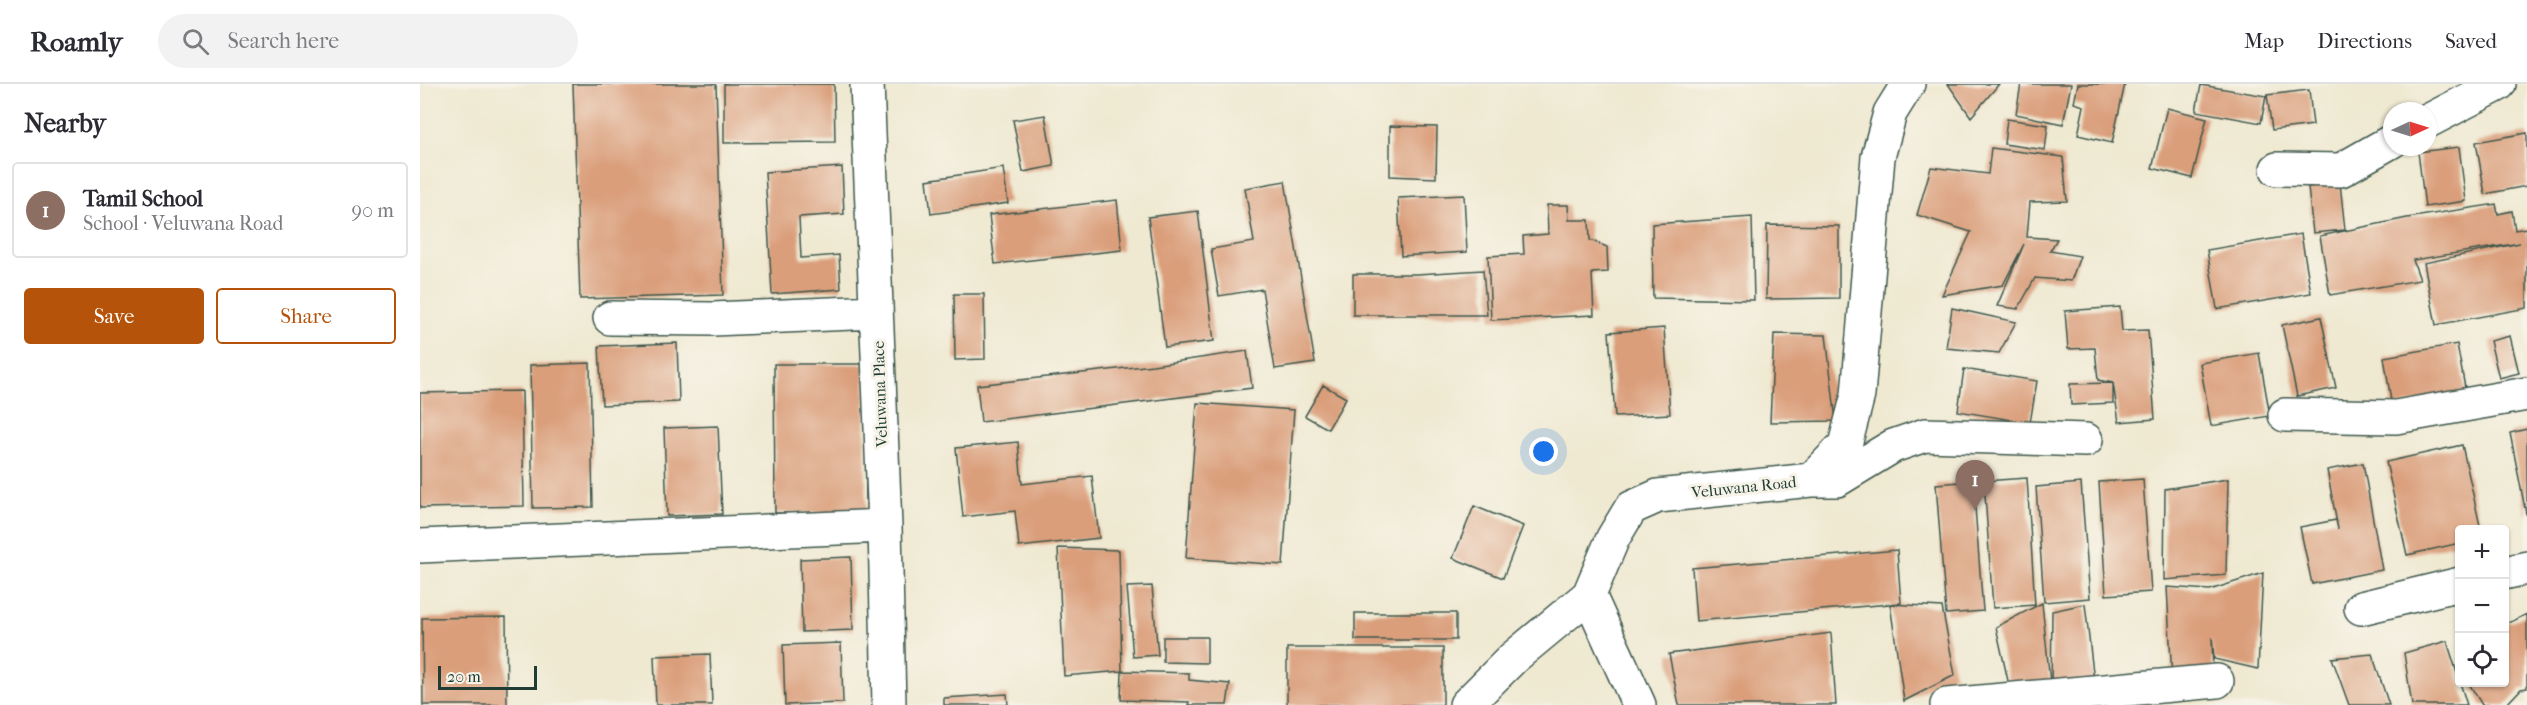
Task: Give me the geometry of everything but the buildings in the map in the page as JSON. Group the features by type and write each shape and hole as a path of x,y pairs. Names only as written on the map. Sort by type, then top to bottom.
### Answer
{"street":[{"name":"Veluwana Place","path":"867,84 885,526 889,705"},
{"name":"Veluwana Road","path":"1466,705 1513,658 1589,595 1613,538 1631,508 1658,496 1811,480 1845,445 1858,395 1878,157 1890,113 1908,84"},
{"path":"2437,116 2499,84"},
{"path":"2277,169 2341,170 2383,146"},
{"path":"610,318 713,319 876,312"},
{"path":"2285,416 2396,417 2527,394"},
{"path":"1811,480 1837,480 1893,446 1925,435 2086,440"},
{"path":"420,546 885,526"},
{"path":"2509,572 2527,568"},
{"path":"2361,608 2455,585"},
{"path":"1589,595 1639,705"},
{"path":"1947,705 2217,681"}],"place":[{"name":"Tamil School","path":"1975,510"}]}
